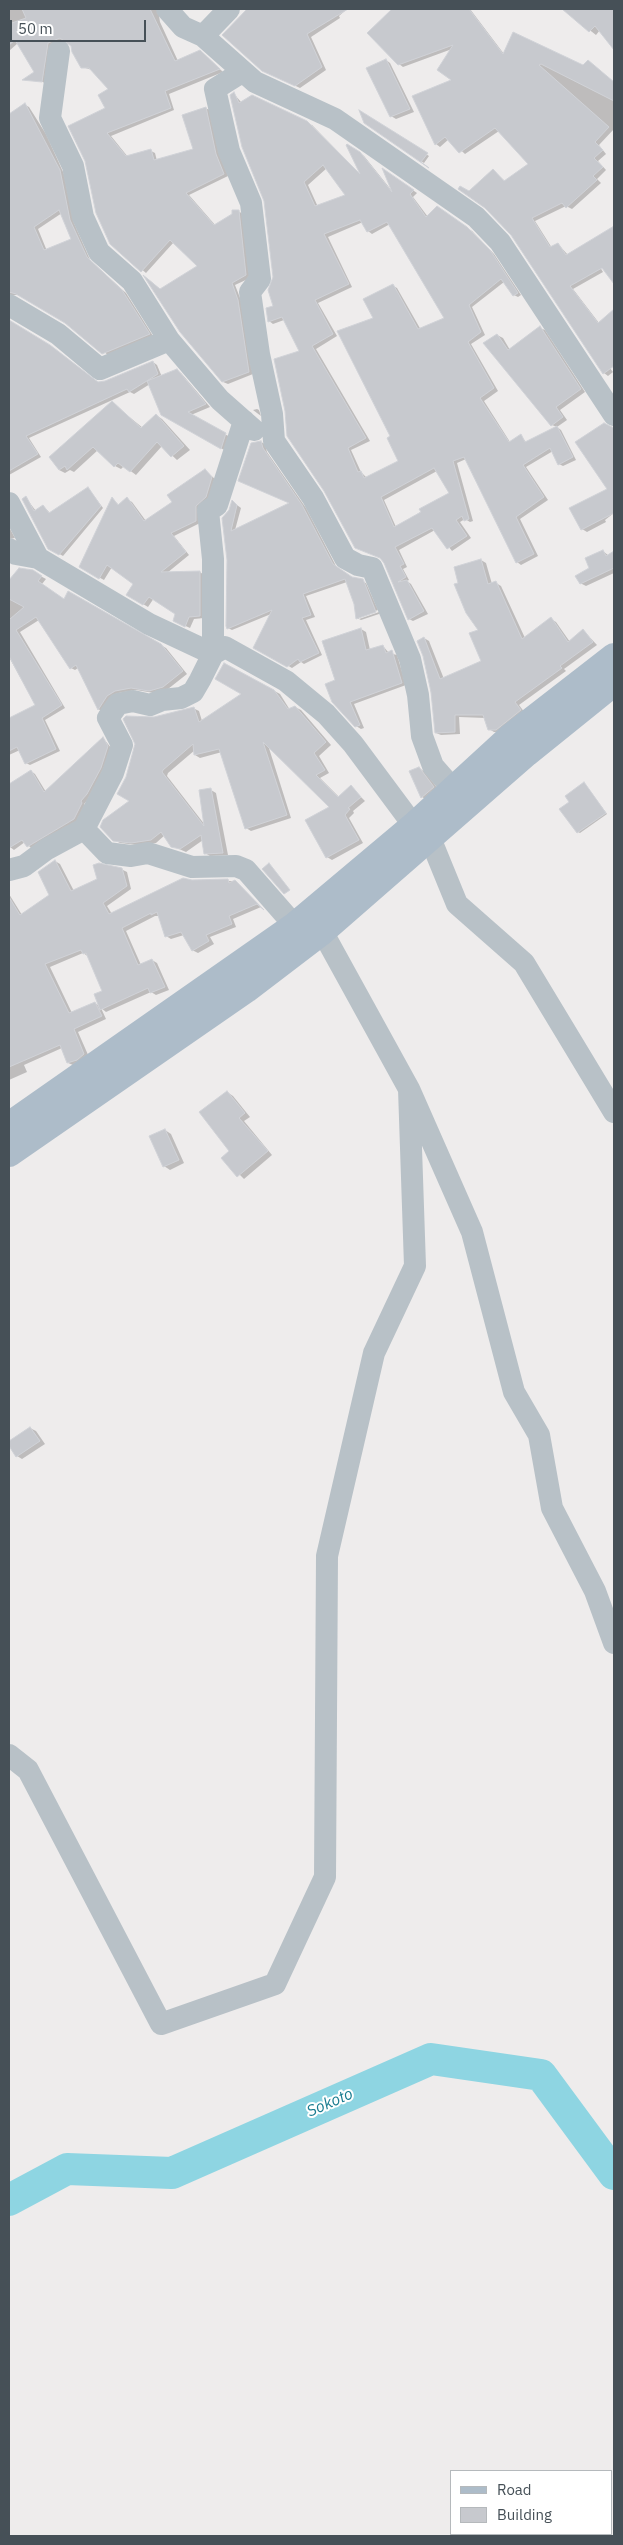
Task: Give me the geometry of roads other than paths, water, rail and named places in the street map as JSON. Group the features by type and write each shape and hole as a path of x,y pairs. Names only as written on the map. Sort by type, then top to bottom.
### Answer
{"main road":[{"path":"9,1153 238,994 322,931 422,832 454,790 512,737 614,656"},
{"path":"9,1126 295,926 526,753 614,682"}],"street":[{"path":"167,9 183,27 203,36 255,82 335,119 476,216 500,242 614,415"},
{"path":"203,36 230,9"},
{"path":"59,51 50,118 73,166 83,217 99,252 132,281 169,340 220,400 266,441 274,441"},
{"path":"242,72 214,89 229,151 250,203 260,279 250,292 258,354 272,414 274,441 313,498 345,558 358,565 372,568 410,659 422,736 433,766 454,790"},
{"path":"9,305 58,334 100,369 169,340"},
{"path":"14,866 84,829 113,772 122,745 108,718 118,704 133,701 150,705 162,700 181,698 193,692 212,654 213,559 208,510 217,505 244,421"},
{"path":"9,503 38,558"},
{"path":"9,549 16,554 38,558 149,624 212,654"},
{"path":"212,654 225,647 286,681 326,714 353,744 422,832 457,904 524,962 614,1112"},
{"path":"84,829 107,853 131,856 148,853 192,866 236,866 246,870 295,926"},
{"path":"322,931 409,1089 472,1232 514,1392 539,1435 552,1508 595,1592 614,1643"},
{"path":"9,1755 28,1770 161,2024 275,1984 325,1877 327,1556 374,1353 415,1266 409,1089"}],"waterway":[{"name":"Sokoto","path":"9,2200 67,2169 172,2173 431,2059 541,2075 614,2174"}]}
